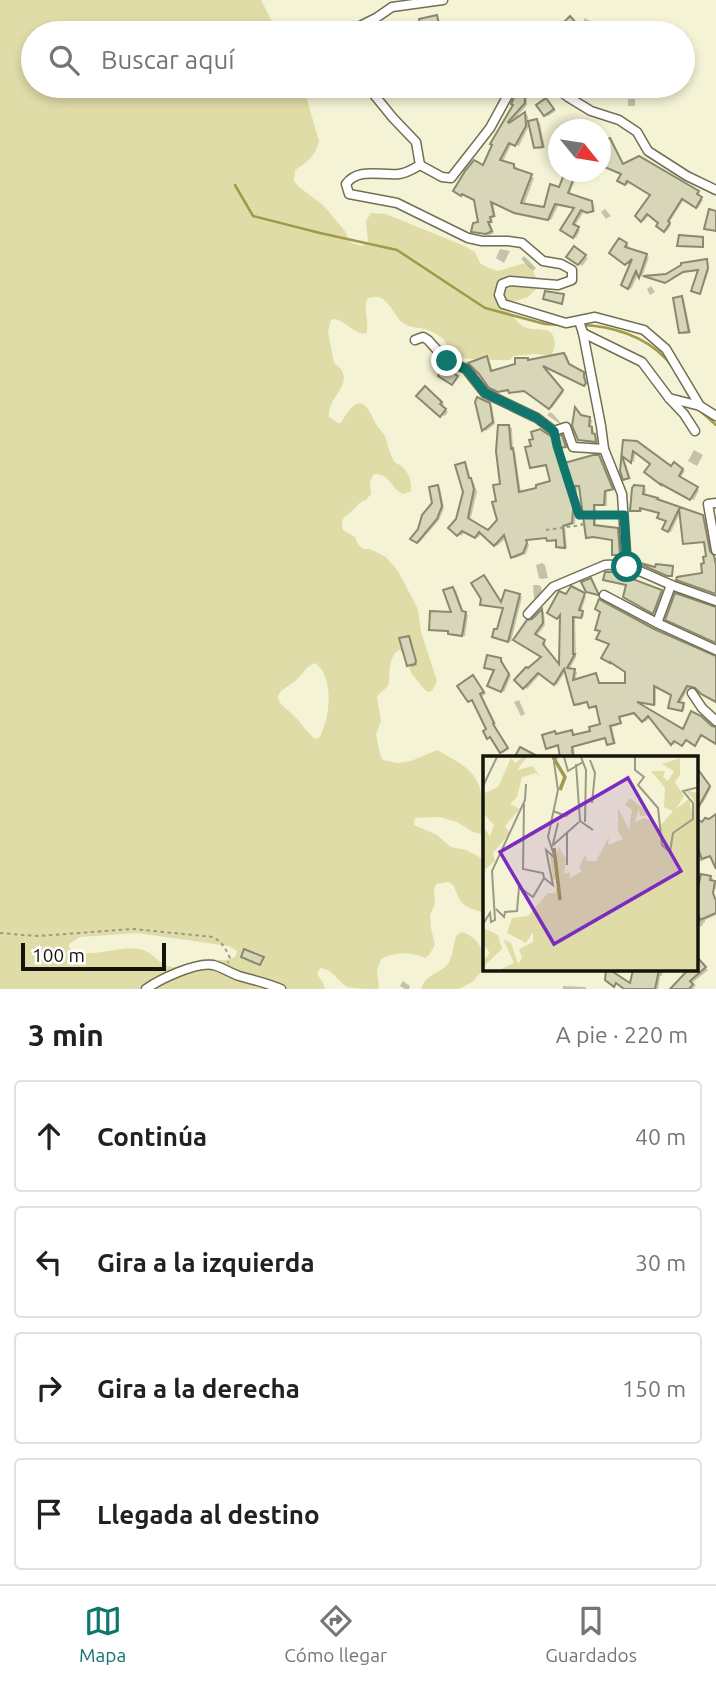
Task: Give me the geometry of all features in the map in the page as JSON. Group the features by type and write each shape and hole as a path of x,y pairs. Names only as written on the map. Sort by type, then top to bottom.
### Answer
{"street":[{"path":"370,21 392,7 443,0"},
{"path":"378,98 416,142 420,165"},
{"path":"420,165 442,177 451,178 490,128 506,98"},
{"path":"570,98 591,111 619,120 637,131 648,151 687,176 716,190"},
{"path":"420,165 398,174 362,174 351,177 346,184 349,194 397,203 468,238 482,242 508,240 522,243 543,261 561,264 572,270 572,280 558,285 510,281 502,285 499,295 503,304 566,323 595,317 644,331 666,349 700,406"},
{"path":"579,321 604,449 622,494 627,567"},
{"path":"583,333 642,362 695,431"},
{"path":"415,340 423,337 428,340 447,361 466,369 485,393 537,418 554,431 566,427 573,447 604,449"},
{"path":"669,398 700,406 716,416"},
{"path":"716,503 708,503 716,550"},
{"path":"528,614 553,587 605,565 614,564 716,601"},
{"path":"657,623 671,585"},
{"path":"604,595 716,650"},
{"path":"692,693 702,708 716,720"},
{"path":"146,989 198,965 212,965 281,989"}],"path":[{"path":"546,530 582,525 554,431"},
{"path":"579,515 624,515"},
{"path":"0,933 37,936 134,929 213,937 220,941 230,958 226,970"}],"shaded area":[{"path":"0,0 261,0 272,21 21,21 21,98 306,98 319,141 310,158 295,170 294,181 323,205 345,231 350,242 361,246 368,243 366,221 371,213 386,214 462,245 475,252 480,263 489,268 498,271 525,263 531,267 537,280 537,288 528,297 510,303 508,310 525,327 547,330 553,335 555,344 551,356 536,354 497,360 456,356 436,334 403,323 380,297 367,299 366,334 357,332 343,322 331,320 328,331 334,363 344,376 329,410 329,417 341,423 356,404 364,405 385,436 394,461 406,471 411,484 411,491 403,494 387,479 374,474 370,481 371,494 343,519 343,530 355,537 363,549 370,549 386,557 398,571 418,609 421,632 437,681 432,691 425,690 411,673 405,653 399,650 395,653 391,661 388,686 377,697 381,721 376,734 380,754 383,760 397,763 411,761 437,750 461,764 478,782 483,801 483,834 439,817 415,818 414,825 437,835 451,847 466,850 483,859 483,912 465,905 454,886 448,882 436,884 435,904 430,915 435,945 429,955 425,958 403,953 381,959 377,970 378,989 348,987 329,971 320,968 317,974 325,989 0,989","holes":["315,663 326,678 329,699 323,730 319,738 315,739 282,705 278,697 282,690 297,680 309,666","137,933 229,946 237,951 235,957 223,960 203,959 177,967 166,965 145,950 130,948 85,953 69,948 69,944 80,937"]},
{"path":"461,932 477,942 483,955 483,972 459,989 421,989 429,977 449,962 456,936"}],"building":[{"path":"437,15 438,21 419,21"},
{"path":"514,98 525,98 525,103 508,122 525,112 526,126 515,146 509,143 500,160 532,174 521,203 544,207 550,184 559,187 561,182 572,182 568,193 592,201 593,211 587,213 581,210 573,224 579,227 573,238 560,230 574,208 555,204 548,220 514,213 491,202 494,216 490,217 491,222 488,222 492,231 486,234 471,232 473,223 478,222 474,200 453,191 474,160 483,165 492,145 490,144 513,105"},
{"path":"546,98 554,109 544,116 536,105"},
{"path":"537,119 543,147 534,148 528,121"},
{"path":"611,140 623,164 639,156 699,191 697,194 702,197 696,208 682,199 664,232 647,214 641,222 635,216 650,195 627,181 625,185 617,181 621,174 611,170"},
{"path":"709,209 716,211 716,231 704,229"},
{"path":"679,235 703,237 703,247 677,246"},
{"path":"619,238 627,243 625,247 647,254 639,278 636,271 628,289 621,285 632,259 625,265 609,253"},
{"path":"574,246 586,255 578,265 566,257"},
{"path":"707,259 708,268 700,294 691,291 698,270 683,272 665,283 643,276 666,274 681,263"},
{"path":"545,291 564,294 562,304 543,299"},
{"path":"682,296 689,332 679,333 673,298"},
{"path":"564,353 569,364 584,372 586,383 584,386 543,366 563,390 549,409 524,391 509,393 508,390 498,392 489,388 468,363 487,356 491,371 515,364 515,358 528,360"},
{"path":"443,367 458,376 452,385 438,376"},
{"path":"425,386 446,409 440,417 416,396"},
{"path":"477,397 490,403 493,422 482,431 475,402"},
{"path":"575,407 581,415 590,417 589,426 592,427 596,442 578,440 572,426"},
{"path":"498,425 509,425 519,492 550,481 546,465 530,468 525,447 531,446 531,432 540,429 552,437 562,435 566,447 557,448 561,464 599,455 613,489 605,491 604,505 594,505 594,525 618,528 620,555 612,555 612,540 586,538 579,486 575,486 572,523 563,526 565,548 556,547 556,540 526,540 523,553 511,558 504,535 494,546 479,532 475,538 462,531 457,536 448,528 456,519 463,492 455,465 465,462 474,489 468,518 488,530 497,520 492,502 496,501 493,485 500,484 496,451"},
{"path":"623,440 637,441 671,466 674,462 683,469 679,476 698,487 690,500 661,485 644,472 650,464 633,451 631,463 622,456 629,478 623,480 620,471"},
{"path":"438,485 442,506 437,519 417,543 410,539 418,529 422,515 432,503 429,487"},
{"path":"634,485 644,486 643,494 703,515 710,551 716,565 716,594 676,580 677,577 702,573 701,564 706,556 704,542 683,544 679,509 668,532 662,529 666,521 657,518 659,513 640,508 640,511 630,511"},
{"path":"633,561 655,567 656,564 673,566 672,576 667,576"},
{"path":"605,572 614,572 662,590 653,614 623,597 626,585 603,580"},
{"path":"484,575 501,602 505,590 520,594 508,642 492,637 503,608 480,605 481,599 471,583"},
{"path":"591,578 598,595 586,592 581,582"},
{"path":"571,586 585,593 579,610 583,611 581,618 573,617 575,654 567,668 575,669 573,680 596,673 599,683 625,683 625,672 601,658 609,644 596,639 600,631 595,630 600,612 595,609 599,599 654,629 716,656 716,702 695,688 687,686 678,702 684,703 682,711 668,708 671,695 654,686 654,705 637,702 683,729 691,711 701,716 716,727 716,744 701,735 695,746 686,740 682,746 674,741 671,745 648,716 642,722 634,713 619,717 621,723 610,726 614,743 607,745 605,738 572,747 573,756 560,756 558,745 546,749 542,735 572,730 573,735 590,731 589,727 600,724 596,706 589,708 587,702 574,705 564,669 554,685 538,673 523,689 514,680 526,667 541,657 513,640 527,620 532,619 542,609 543,623 535,634 545,640 543,644 559,664 560,615 557,619 547,613 559,591 566,594"},
{"path":"453,587 462,611 466,612 462,636 448,634 448,631 429,630 430,611 451,612 443,590"},
{"path":"675,593 716,607 716,643 665,620"},
{"path":"409,636 416,661 415,664 407,666 399,638"},
{"path":"487,655 501,658 509,674 501,692 487,686 494,670 484,668"},
{"path":"473,675 484,692 480,694 493,724 508,748 500,753 490,737 487,739 483,731 486,729 472,700 468,702 457,686"},
{"path":"520,747 537,756 515,756"},
{"path":"698,769 710,786 698,808"},
{"path":"716,814 716,869 710,856 702,859 698,849 698,820 702,822 705,818 709,819"},
{"path":"701,874 711,876 710,880 715,881 713,893 716,913 700,920 698,913"},
{"path":"244,949 264,957 260,965 241,957"},
{"path":"698,958 706,967 690,981 693,984 689,989 670,989 686,972 698,972"},
{"path":"606,972 613,972 630,983 633,972 659,972 655,989 624,989 616,983 614,987 605,980"}],"waterway":[{"path":"235,185 253,216 397,250 485,308 545,324 561,325"},
{"path":"581,325 616,330 648,344 670,364 692,401"},
{"path":"696,407 716,425"}],"route":[{"path":"447,361 466,369 485,393 537,418 554,431 579,515 624,515 627,567"}]}
